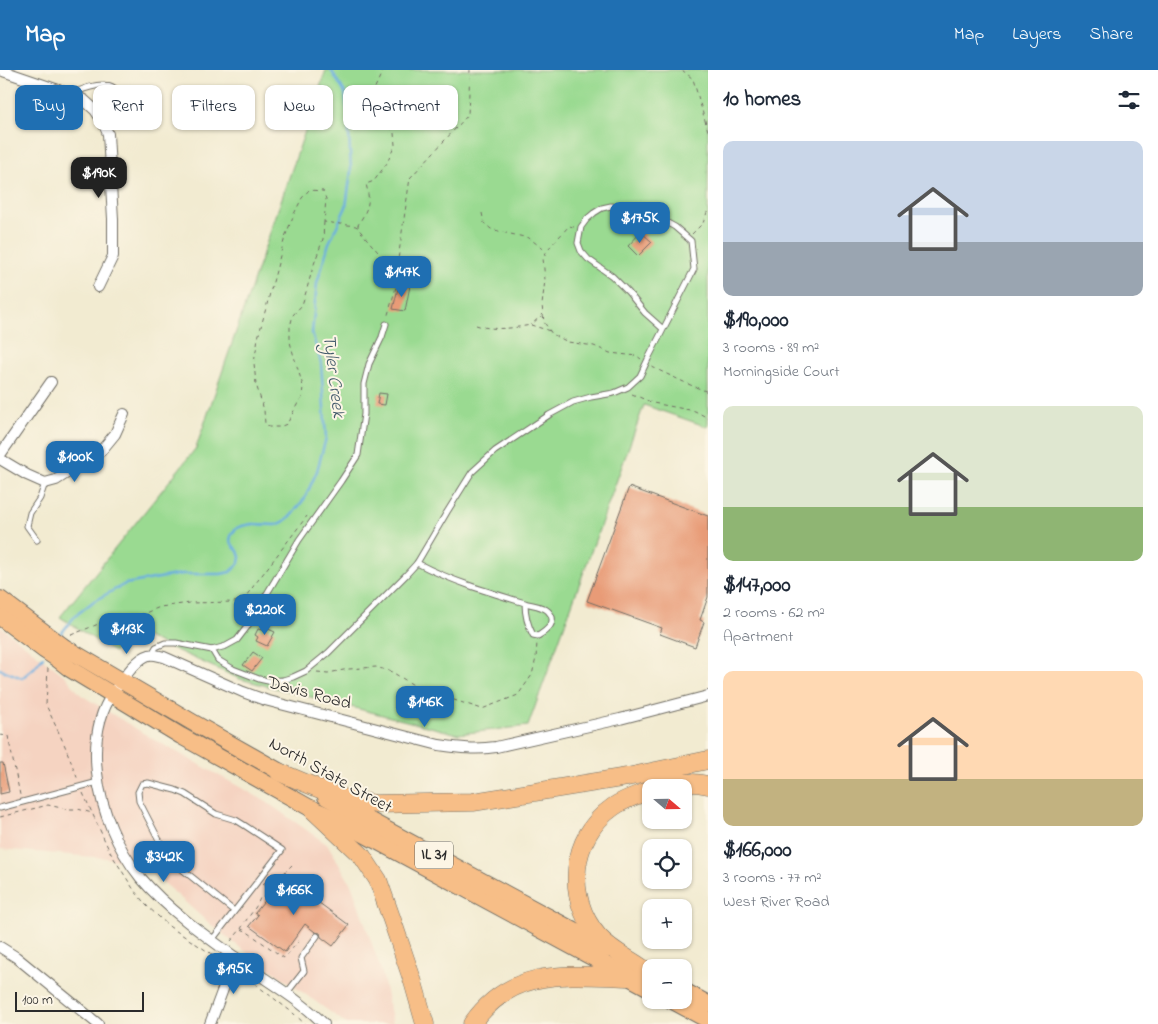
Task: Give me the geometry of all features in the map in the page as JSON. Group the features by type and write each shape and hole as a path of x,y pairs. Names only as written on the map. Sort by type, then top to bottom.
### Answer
{"highway":[{"path":"279,772 339,797 375,804 472,802 627,776 708,760"},
{"path":"692,783 708,785"},
{"path":"640,972 606,944 587,922 578,898 576,871 584,842 601,818 613,807 642,794"},
{"path":"312,809 362,856 378,880 407,964 424,1024"},
{"path":"472,1024 492,1000 521,983 558,975 640,972"}],"main road":[{"name":"North State Street","path":"0,599 55,649"},
{"name":"North State Street","path":"0,617 117,688 181,736 312,809 336,819 640,972"},
{"name":"North State Street","path":"117,688 279,772 640,972"},
{"path":"692,995 708,1004"},
{"path":"688,1009 708,1020"}],"street":[{"path":"0,70 44,85"},
{"path":"83,100 93,108"},
{"path":"98,287 113,256 113,219 107,130"},
{"path":"0,455 51,382"},
{"path":"0,459 45,483 56,480 102,451 115,434 124,414"},
{"path":"152,654 145,656 133,666 117,688 102,713 97,732 98,782 113,832 140,877 166,903 212,940 223,955 304,1006 324,1024"},
{"name":"Davis Road","path":"152,654 171,659 242,692 265,700 439,745 467,749 496,746 620,719 708,696"},
{"path":"0,947 16,957 98,1024"},
{"path":"210,1024 233,962"}],"lane":[{"path":"212,650 218,660 233,669 259,679 268,681 283,680 306,671 334,646 417,563 472,472 495,451 549,415 573,402 622,390 640,376 694,270 691,241 675,227 651,214 611,206 602,208 586,219 581,229 578,243 581,251 588,259 612,276 645,313 663,329"},
{"path":"152,654 156,647 165,643 176,643 212,650 226,646 237,640 242,634 299,540 358,455 364,414 364,384 369,364 386,324"},
{"path":"37,540 27,526 30,513 40,498 45,483"},
{"path":"417,563 434,572 494,594 542,608 548,611 552,617 551,625 547,632 538,636 533,635 525,618 524,603"},
{"path":"0,808 98,782"},
{"path":"212,940 282,850 236,820 216,814 185,794 148,783 142,784 138,792 139,801 159,840 183,870 234,911"},
{"path":"286,994 304,971 301,958 317,936"}],"path":[{"path":"357,227 367,210 369,196 366,184 374,181 387,163 395,145 394,133 383,111 374,101 373,92 383,70"},
{"path":"396,274 410,178 468,115 470,70"},
{"path":"682,70 692,79 708,131"},
{"path":"309,190 323,191 326,199 324,222 323,238 302,305 293,315 290,327 292,347 303,386 302,398 286,424 279,427 269,427 265,424 264,410 256,384 255,355 285,237 302,198 309,190"},
{"path":"688,238 703,223 708,210"},
{"path":"482,213 484,223 491,228 529,238 547,251"},
{"path":"324,222 357,227 399,277 386,324"},
{"path":"550,332 544,322 542,305 544,258 547,251 569,226 581,229"},
{"path":"531,325 543,313"},
{"path":"476,325 485,328 517,328 531,325 550,332 568,342 594,346 610,353 637,356 646,364 708,392"},
{"path":"622,390 653,403 694,411 708,418"},
{"path":"305,1024 233,962 170,928 140,898 114,860 46,705 55,649 101,622 128,620 160,606 241,600 246,596 306,516 317,513"},
{"path":"306,671 328,673 349,669 376,668 392,672 420,689 482,709 518,695 532,675 538,636"},
{"path":"0,735 8,736 20,797"},
{"path":"0,817 48,805 92,813"},
{"path":"278,880 293,864"},
{"path":"223,955 237,932 241,929 246,918 258,904 260,898 266,896 269,891"},
{"path":"241,929 284,958 299,941 296,938"}],"shaded area":[{"path":"0,626 65,676 81,695 148,736 265,801 328,845 352,886 382,973 393,1024 347,1024 238,946 204,919 145,866 106,858 0,849"}],"green space":[{"path":"326,70 708,70 708,427 644,405 528,726 458,734 240,679 136,632 114,652 60,617 196,448 305,130 333,130 333,85 321,85"}],"building":[{"path":"641,232 652,242 638,256 628,246"},
{"path":"399,284 410,286 405,311 393,309"},
{"path":"379,393 387,394 385,405 377,404"},
{"path":"629,487 708,516 708,597 700,620 704,622 695,647 660,634 662,628 587,601"},
{"path":"264,627 275,632 267,646 256,641 258,637 255,635 258,629 262,630"},
{"path":"253,652 262,658 252,671 243,665"},
{"path":"0,763 3,763 9,792 0,794"},
{"path":"270,875 280,883 284,877 349,925 333,946 321,937 320,933 315,932 305,924 285,952 249,926 258,915 255,913 272,892 263,885"}],"waterway":[{"name":"Tyler Creek","path":"60,635 75,616 94,601 125,584 182,574 221,574 230,572 239,563 240,557 230,540 232,533 237,528 252,524 276,525 283,522 291,516 305,498 317,471 326,438 321,363 312,333 317,283 329,243 346,207 351,171 345,93 331,70"},
{"name":"Tyler Creek","path":"0,669 22,678 43,657"}]}
